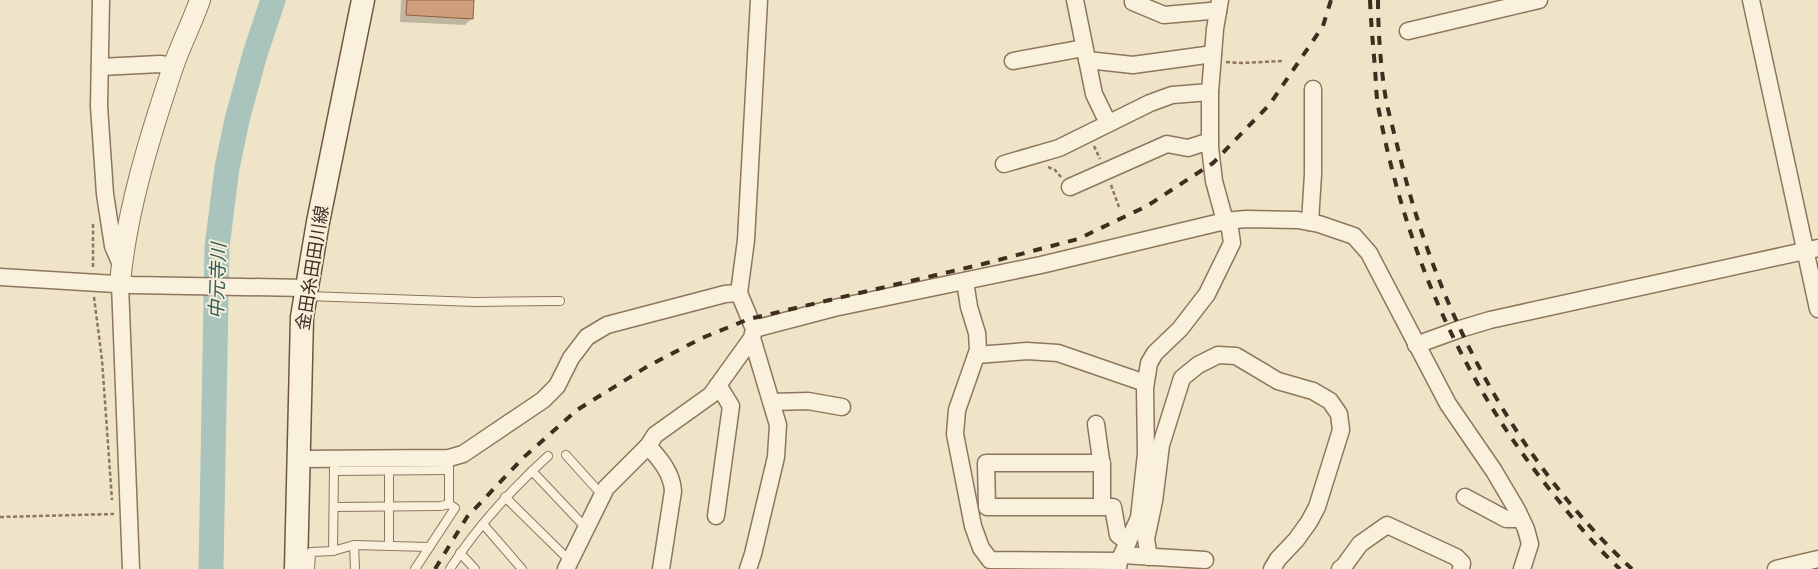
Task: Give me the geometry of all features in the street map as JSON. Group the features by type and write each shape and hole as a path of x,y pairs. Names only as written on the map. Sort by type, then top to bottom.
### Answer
{"main road":[{"name":"金田糸田田川線","path":"296,569 302,290 318,222 363,0"}],"street":[{"path":"102,0 99,106 106,194 113,246 125,279"},
{"path":"131,569 125,279 137,186 174,66 200,0"},
{"path":"748,569 776,457 778,425 753,333 739,293 746,240 759,0"},
{"path":"1075,0 1094,94 1108,123"},
{"path":"1133,0 1133,2 1164,15 1210,11 1219,6"},
{"path":"1408,31 1539,0"},
{"path":"1751,0 1812,250 1818,309"},
{"path":"1121,561 1139,518 1146,454 1145,383 1149,363 1154,353 1180,329 1207,294 1232,242 1230,229 1225,222 1214,181 1210,140 1210,92 1219,6"},
{"path":"1013,61 1086,54 1133,65 1213,57"},
{"path":"100,67 160,64 174,66"},
{"path":"1310,222 1313,174 1313,89"},
{"path":"1004,164 1060,148 1108,123 1172,96 1210,92"},
{"path":"1070,187 1167,144 1188,148 1210,140"},
{"path":"568,565 606,488 648,446 655,435 711,395 753,333 834,308 1041,265 1225,222 1246,219 1310,222 1354,236 1369,253 1448,404 1494,471 1521,519 1530,544 1522,569"},
{"path":"1416,345 1490,320 1812,250"},
{"path":"0,277 125,279 302,290"},
{"path":"965,281 978,350 957,410 954,434 973,526 981,548 990,560 995,565 1121,561 1149,557 1205,560"},
{"path":"298,459 334,465 449,464 543,400 557,386 571,358 587,337 606,325 725,294 739,293"},
{"path":"976,355 1027,351 1058,353 1145,383"},
{"path":"1149,557 1146,539 1154,501 1160,445 1182,378 1198,365 1218,354 1236,356 1278,381 1313,391 1330,402 1339,414 1341,430 1317,507 1296,540 1278,559 1272,569"},
{"path":"716,516 731,406 718,385"},
{"path":"772,402 808,401 842,407"},
{"path":"1096,424 1102,463 1102,506"},
{"path":"648,446 658,456 672,481 673,491 661,569"},
{"path":"1102,463 986,463 987,507 1113,506 1121,561"},
{"path":"1465,497 1506,518 1521,519"},
{"path":"1340,569 1360,544 1387,525 1456,557 1462,563 1462,569"},
{"path":"1776,569 1818,559"}],"lane":[{"path":"302,290 476,302 560,301"},
{"path":"566,455 602,495"},
{"path":"450,569 460,553 505,497 548,456"},
{"path":"333,551 334,465 389,471 449,464 449,504"},
{"path":"389,471 389,546"},
{"path":"532,471 586,528"},
{"path":"505,497 568,565"},
{"path":"334,507 441,506 449,504"},
{"path":"415,569 454,508 449,504"},
{"path":"484,524 522,569"},
{"path":"310,569 310,552 333,551 354,545 429,547"},
{"path":"354,545 355,569"},
{"path":"460,553 476,569"}],"path":[{"path":"1213,57 1242,64 1282,61"},
{"path":"1088,133 1119,206"},
{"path":"1040,154 1045,166 1055,170 1070,187"},
{"path":"94,295 102,360 113,505"},
{"path":"0,516 114,514"}],"building":[{"path":"407,0 474,0 473,19 406,15"}],"waterway":[{"name":"中元寺川","path":"211,569 217,247 227,168 237,120 255,54 273,0"}],"railway":[{"path":"435,569 467,517 524,457 577,410 648,366 702,338 749,319 983,264 1078,239 1147,206 1213,163 1270,104 1323,26 1331,0"},
{"path":"1370,0 1377,101 1390,161 1422,265 1443,316 1467,364 1494,411 1525,457 1581,528 1620,569"},
{"path":"1378,0 1379,39 1385,93 1400,157 1416,215 1436,271 1459,326 1486,380 1517,431 1551,480 1590,526 1632,569"}]}
